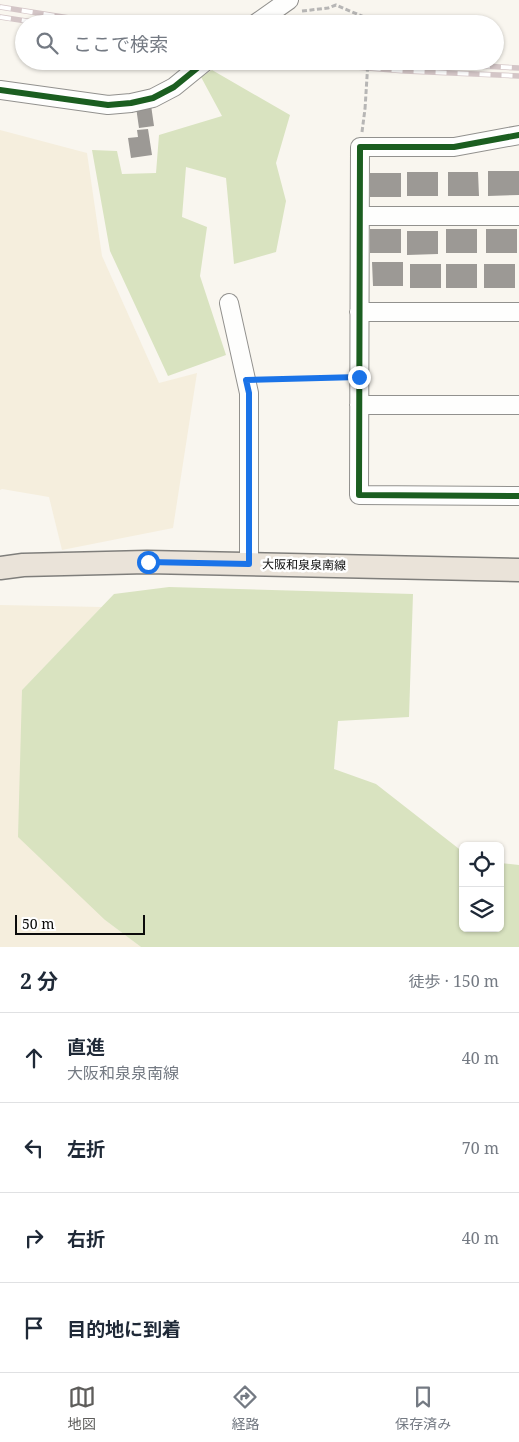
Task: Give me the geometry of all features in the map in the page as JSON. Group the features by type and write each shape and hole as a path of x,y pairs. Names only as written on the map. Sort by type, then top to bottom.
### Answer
{"main road":[{"name":"大阪和泉泉南線","path":"0,568 23,565 148,562 519,570"}],"street":[{"path":"265,15 278,3"},
{"path":"0,90 108,105 131,103 153,98 174,87 195,70"},
{"path":"519,135 454,147 360,147 358,495 519,496"},
{"path":"360,216 519,216"},
{"path":"229,304 249,393 249,564"},
{"path":"359,312 519,312"},
{"path":"359,404 519,405"}],"path":[{"path":"278,3 284,13 328,8 336,5 359,15"},
{"path":"365,109 367,70"},
{"path":"246,380 359,377"}],"shaded area":[{"path":"0,130 87,153 102,256 159,383 197,373 173,528 62,550 49,497 0,490"},
{"path":"0,605 102,607 22,690 105,920 141,947 0,947"}],"green space":[{"path":"212,70 290,115 276,163 286,201 276,252 234,264 226,178 186,167 182,217 207,227 200,276 226,355 168,376 110,251 92,150 117,151 122,174 156,173 159,135 222,116 201,77"},
{"path":"169,587 413,594 409,717 338,721 334,769 376,784 459,849 459,932 504,932 504,863 519,865 519,947 141,947 105,920 18,837 22,690 114,594"}],"building":[{"path":"151,105 154,126 139,128 136,107"},
{"path":"148,129 152,155 131,158 128,138 138,137 137,130"},
{"path":"488,171 519,171 519,195 488,196"},
{"path":"407,172 438,172 438,196 407,196"},
{"path":"448,172 478,172 479,196 448,196"},
{"path":"370,173 401,173 401,197 370,197"},
{"path":"370,229 401,229 401,253 370,253"},
{"path":"446,229 477,229 477,253 446,253"},
{"path":"486,229 517,229 517,253 486,253"},
{"path":"407,231 438,231 438,254 407,255"},
{"path":"372,262 403,262 403,286 373,286"},
{"path":"410,264 441,264 441,288 410,288"},
{"path":"446,264 477,264 477,288 446,288"},
{"path":"484,264 515,264 515,288 484,288"}],"railway":[{"path":"0,7 50,15"},
{"path":"0,17 15,19"},
{"path":"504,67 519,68"},
{"path":"393,70 519,76"}],"cycle path":[{"path":"0,90 108,105 131,103 153,98 174,87 195,70"},
{"path":"519,135 454,147 360,147 359,495 519,496"}],"route":[{"path":"148,562 249,564 249,393 246,380 359,377"}]}
